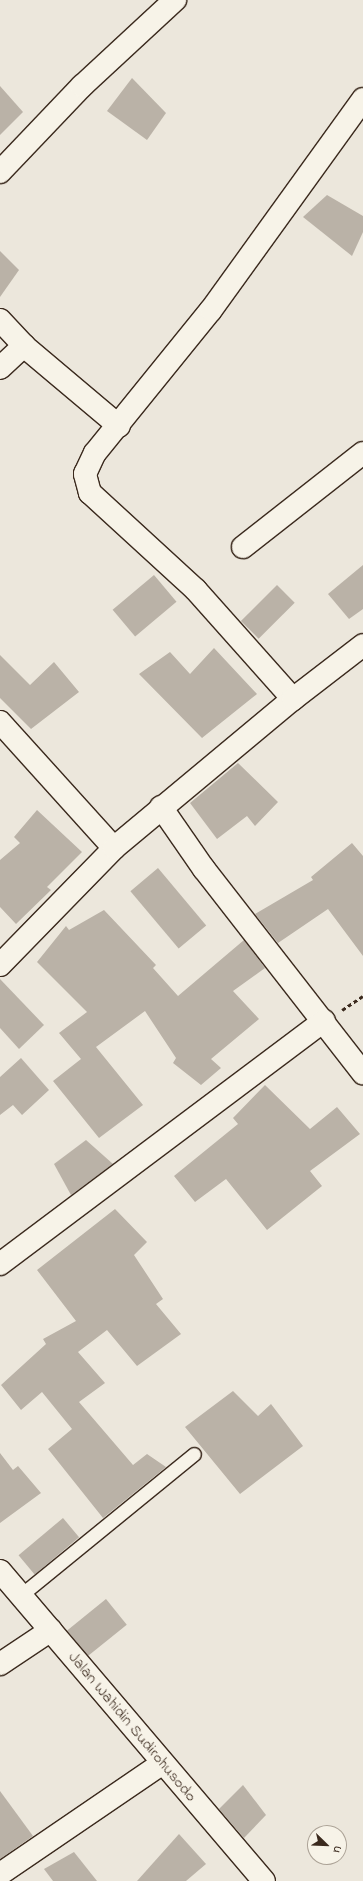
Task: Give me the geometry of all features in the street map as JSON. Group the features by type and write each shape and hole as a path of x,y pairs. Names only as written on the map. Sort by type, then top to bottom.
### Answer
{"main road":[{"path":"0,172 82,86 175,0"},
{"path":"292,699 196,590 90,493 85,474 88,462 119,426 211,310 363,99"},
{"path":"0,320 24,346 119,426"},
{"path":"0,368 24,346"},
{"path":"243,547 363,453"},
{"path":"0,965 114,848 161,807 292,699 363,645"},
{"path":"0,722 114,848"},
{"path":"161,807 204,869 324,1021 363,1073"},
{"path":"0,1264 324,1021"},
{"name":"Jalan Wahidin Sudirohusodo","path":"0,1571 51,1630 161,1764 264,1881"},
{"path":"0,1664 51,1630"},
{"path":"0,1874 161,1764"}],"lane":[{"path":"21,1595 194,1454"}],"building":[{"path":"132,78 166,113 147,140 107,111"},
{"path":"0,86 23,112 0,135"},
{"path":"327,195 363,216 363,232 352,256 303,217"},
{"path":"0,251 19,270 0,297"},
{"path":"363,565 363,609 349,619 328,594"},
{"path":"154,575 176,602 135,637 113,610"},
{"path":"277,585 295,603 259,639 241,621"},
{"path":"214,648 257,694 202,738 139,674 170,652 190,674"},
{"path":"0,655 30,685 54,662 79,692 31,729 0,698"},
{"path":"238,763 278,802 255,826 247,816 217,839 190,803"},
{"path":"37,810 82,852 47,887 51,890 16,924 0,907 0,860 20,843 14,837"},
{"path":"352,843 363,856 363,956 328,909 278,943 255,914 313,880 311,877"},
{"path":"158,868 206,925 179,949 130,891"},
{"path":"104,910 156,965 153,968 178,996 244,940 265,968 233,991 259,1019 211,1059 221,1068 201,1085 173,1063 176,1058 145,1011 96,1047 143,1105 99,1138 53,1081 81,1059 59,1033 87,1012 37,962 66,926 69,930"},
{"path":"0,979 44,1025 19,1049 0,1028"},
{"path":"21,1058 49,1090 22,1115 13,1105 0,1115 0,1077"},
{"path":"265,1085 310,1129 337,1107 360,1134 310,1171 322,1186 267,1230 226,1179 195,1202 174,1176 238,1124 233,1118"},
{"path":"86,1140 113,1164 71,1195 54,1164"},
{"path":"115,1209 147,1242 134,1255 163,1299 156,1304 181,1334 137,1366 107,1330 78,1352 105,1383 79,1402 133,1465 147,1454 166,1467 103,1518 48,1449 72,1429 42,1392 21,1410 1,1385 46,1344 43,1339 76,1321 37,1270"},
{"path":"233,1391 258,1416 271,1404 303,1446 240,1494 185,1427"},
{"path":"0,1453 13,1470 18,1466 41,1493 0,1523"},
{"path":"63,1518 79,1537 35,1574 19,1555"},
{"path":"106,1599 127,1625 88,1656 67,1630"},
{"path":"243,1785 266,1815 244,1838 219,1809"},
{"path":"0,1791 33,1836 0,1859"},
{"path":"179,1834 206,1864 186,1881 137,1881"},
{"path":"74,1852 97,1881 53,1881 44,1869"}]}
